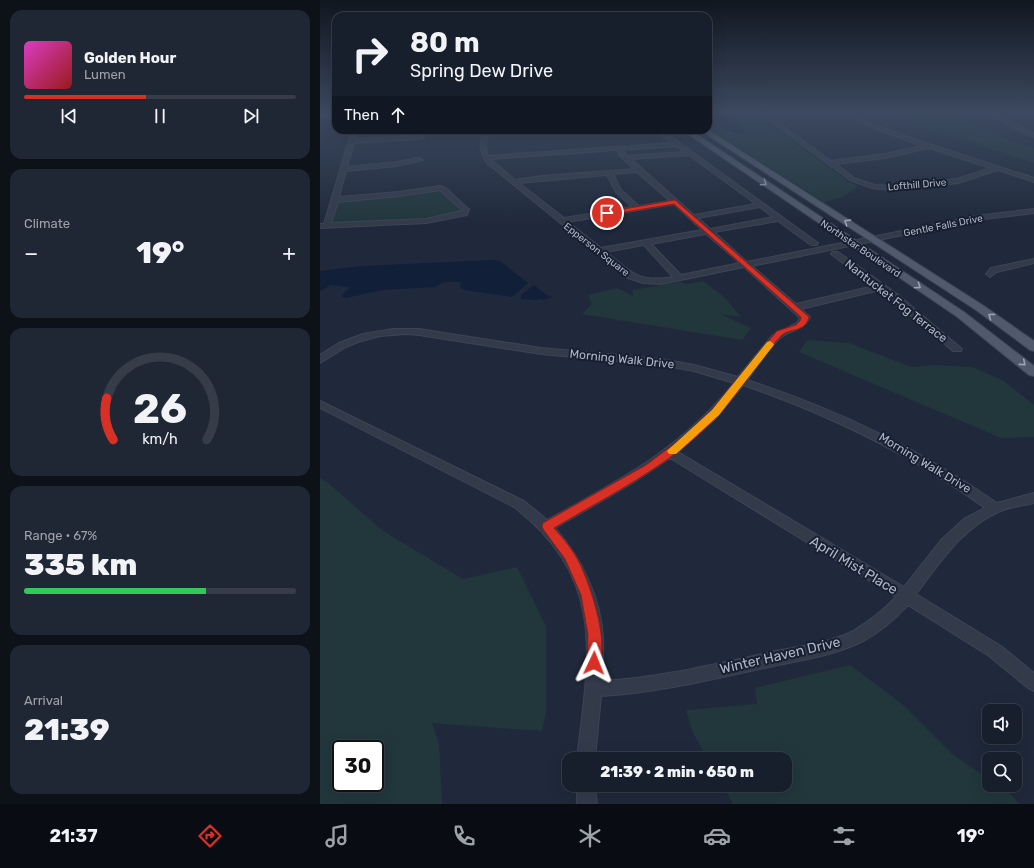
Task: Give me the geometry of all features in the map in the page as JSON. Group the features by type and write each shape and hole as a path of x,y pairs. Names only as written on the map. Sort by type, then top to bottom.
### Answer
{"main road":[{"name":"Northstar Boulevard","path":"715,151 960,314 1034,372"},
{"name":"Northstar Boulevard","path":"735,151 980,308 1034,347"}],"street":[{"path":"334,200 399,194 440,188 444,189 465,209 465,211 459,214 426,221 323,226 334,200 349,151"},
{"path":"483,151 486,158 586,151"},
{"path":"547,526 650,467 670,453 715,412 780,333 799,326 804,322 805,317 796,307 638,170 625,158 620,151"},
{"path":"686,151 814,243"},
{"name":"Lofthill Drive","path":"812,151 857,182 885,188 958,181 998,168"},
{"path":"829,163 885,156 909,151"},
{"path":"942,151 1034,180"},
{"path":"625,158 691,154"},
{"name":"Epperson Square","path":"486,158 600,251 638,280 646,282 657,282 679,278 852,243"},
{"path":"343,169 397,164 420,160"},
{"path":"514,182 542,178 638,170"},
{"path":"609,173 618,191 637,208"},
{"path":"562,221 675,202"},
{"path":"692,217 762,205"},
{"name":"Gentle Falls Drive","path":"852,243 976,218 1034,211"},
{"path":"600,251 780,218"},
{"path":"646,243 679,278"},
{"name":"Nantucket Fog Terrace","path":"835,254 894,296 957,349"},
{"path":"990,274 994,270 1034,261"},
{"path":"796,307 880,287"},
{"name":"Morning Walk Drive","path":"320,360 333,350 357,339 384,333 408,331 558,353 659,361 710,372 797,399 877,434 963,484 995,508"},
{"path":"320,404 506,497 533,514 547,526 570,557 587,595 595,635 593,689 587,752"},
{"name":"April Mist Place","path":"670,453 995,651 1034,683"},
{"name":"Winter Haven Drive","path":"593,689 629,687 721,670 833,646 858,636 891,612 906,596 946,544 970,522 995,508 1034,498"},
{"path":"586,792 587,804"}],"green space":[{"path":"743,151 806,151 849,182 858,186 843,197 824,202"},
{"path":"997,151 1034,151 1034,163"},
{"path":"440,188 465,211 436,220 327,226 334,200"},
{"path":"703,281 724,297 741,317 720,314 751,328 742,340 582,314 592,304 588,295 617,288 633,296 633,290 679,282 687,284"},
{"path":"807,340 849,343 911,367 934,365 972,367 1004,381 1034,405 1034,437 1001,438 799,352"},
{"path":"320,478 327,482 383,531 463,579 517,567 546,626 546,712 542,731 432,723 439,744 442,804 320,804"},
{"path":"850,665 902,704 953,755 982,774 982,792 1008,792 1019,804 733,804 727,792 792,792 792,752 704,752 693,733 686,710 757,704 755,688"}],"water":[{"path":"492,260 500,261 528,283 512,297 464,290 460,287 461,282 444,282 435,287 382,290 346,298 342,297 342,295 350,287 331,285 320,291 320,271 362,266"},
{"path":"534,285 548,296 553,297 541,300 539,298 538,300 521,299 521,295"}],"slow traffic":[{"path":"672,451 685,442 702,426 728,398 770,344"}],"route":[{"path":"594,663 595,635 587,595 570,557 547,526 650,467 685,442 728,398 740,381 780,333 799,326 804,322 805,317 803,313 675,202 607,213"}]}
